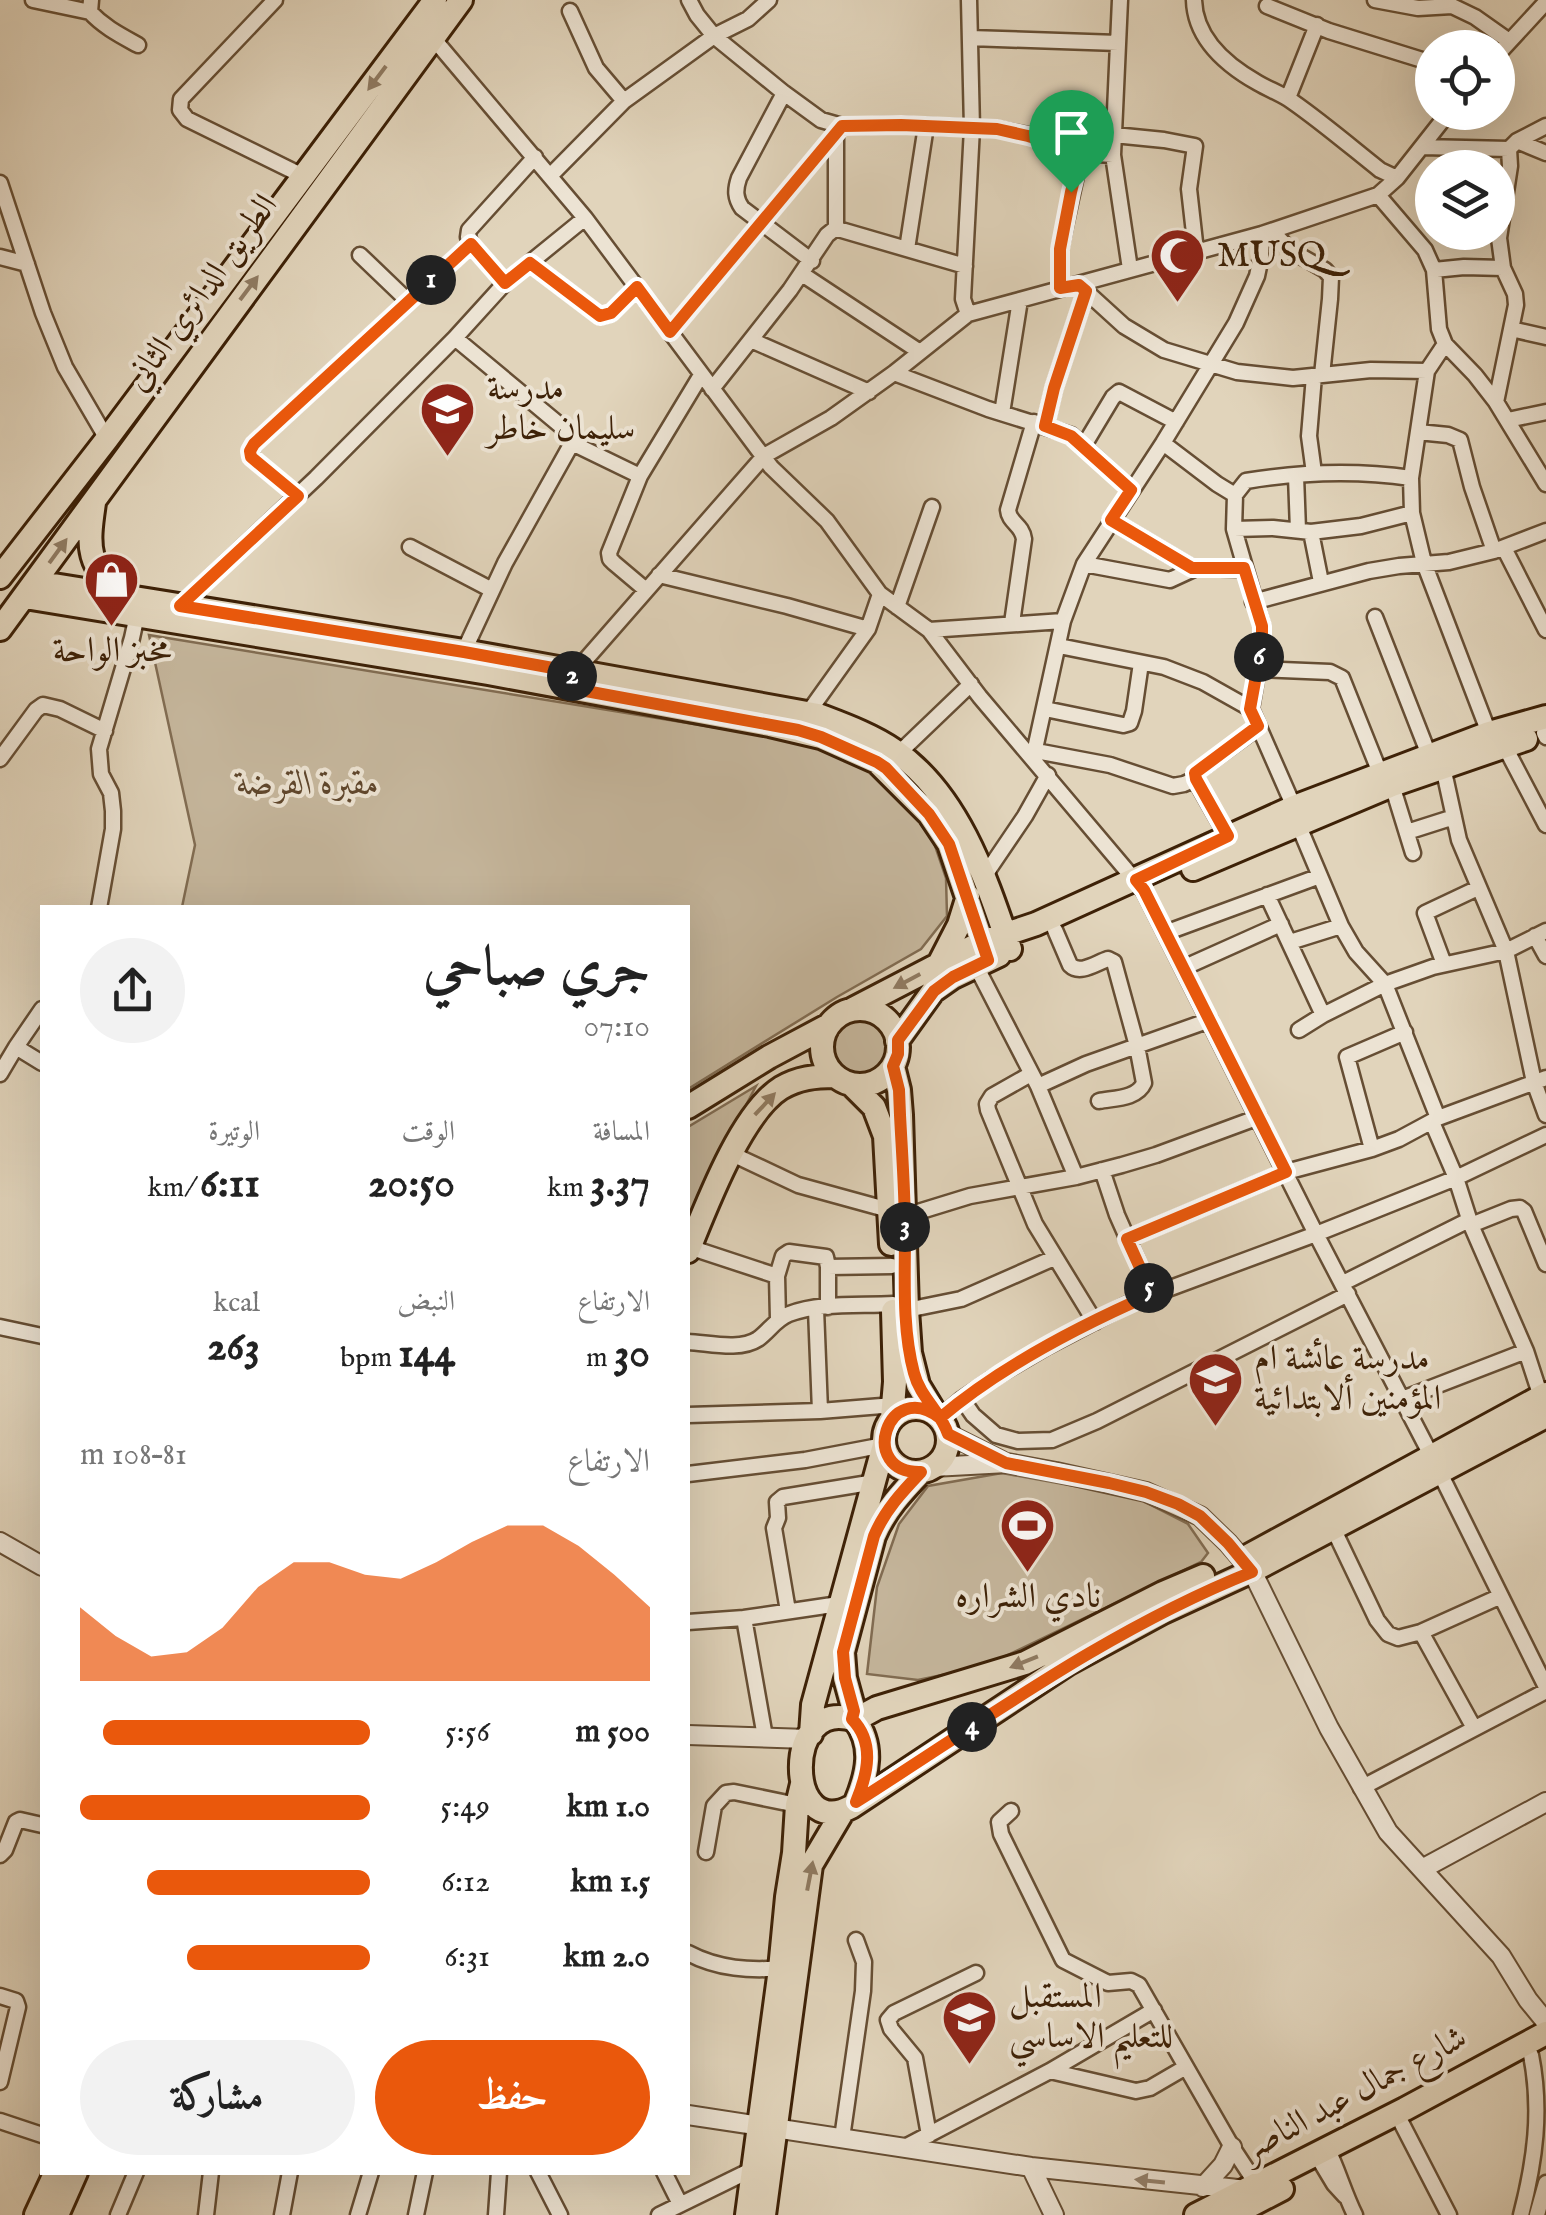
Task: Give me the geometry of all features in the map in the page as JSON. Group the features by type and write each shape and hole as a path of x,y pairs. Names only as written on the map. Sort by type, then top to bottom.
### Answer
{"main road":[{"name":"الطريق الدائري الثاني","path":"2,570 106,439 435,0"},
{"name":"الطريق الدائري الثاني","path":"0,629 461,0"},
{"path":"94,501 90,539 95,564 131,606"},
{"path":"30,590 857,730 911,764 941,798 966,836 982,956"},
{"path":"174,613 464,652 570,680"},
{"path":"803,722 886,768 929,814 975,887 1006,912 1046,927"},
{"path":"898,1040 934,991 1007,941 1386,779 1497,739 1545,730"},
{"path":"1140,885 1228,836 1296,815"},
{"path":"939,964 975,887"},
{"path":"993,904 1007,941"},
{"path":"690,1106 829,1025 844,1012 939,964 982,956"},
{"path":"690,1246 732,1154 771,1095 813,1076 863,1085 885,1076 893,1066 898,1054 894,1029 877,1012 854,1009"},
{"path":"764,2215 767,2127 788,1968 811,1865 863,1786 868,1753 867,1740 854,1719 843,1652 880,1521 892,1503 945,1453 941,1422 914,1374 892,1266 897,1213 882,1122 874,1107 826,1065 823,1038 829,1025"},
{"path":"788,1968 787,1897 803,1753 839,1604 893,1412 900,1307 899,1090 893,1066"},
{"path":"809,1736 828,1717 854,1719 876,1708 1025,1663 1162,1594 1247,1565 1334,1528 1436,1464 1545,1404"},
{"path":"893,1412 917,1408 941,1422"},
{"path":"884,1445 897,1466 913,1472 927,1470"},
{"path":"799,1794 829,1813 850,1806 1067,1664 1212,1587 1364,1492 1436,1464"},
{"name":"شارع جمال عبد الناصر","path":"1325,2158 1402,2124 1533,2049 1546,2033"},
{"name":"شارع جمال عبد الناصر","path":"1196,2215 1325,2158 1533,2049"},
{"path":"747,2215 753,2169 767,2127"},
{"path":"36,2215 55,2175"},
{"path":"57,2215 75,2175"},
{"name":"شارع جمال عبد الناصر","path":"1232,2215 1253,2193"}],"street":[{"path":"33,0 90,6 104,26 138,45"},
{"path":"275,0 181,99 180,110 187,120 304,176"},
{"path":"689,0 714,36 784,93 839,130 926,126 997,129 1081,152 1114,155"},
{"path":"551,176 624,101 714,36 748,19 768,0"},
{"path":"968,314 963,299 972,128 969,0"},
{"path":"1120,0 1114,155 1130,269"},
{"path":"1194,0 1197,20 1209,45 1246,75 1288,98 1380,170 1397,178"},
{"path":"1374,0 1418,8 1442,3 1492,30"},
{"path":"1515,34 1546,2"},
{"path":"1267,6 1329,32 1415,58"},
{"path":"570,11 596,68 624,101"},
{"path":"1288,98 1317,25"},
{"path":"433,38 585,218 781,480 826,521 880,594 929,630 1140,885 1436,1464 1546,1689 1361,1788"},
{"path":"970,38 1118,43"},
{"path":"784,93 736,188 739,203 812,261"},
{"path":"907,250 926,126"},
{"path":"1513,144 1546,126"},
{"path":"670,332 839,130"},
{"path":"839,130 840,231 965,266"},
{"path":"570,680 764,456 832,418 968,314 1060,288 1082,288 1130,269 1267,232 1378,195 1397,178 1435,130"},
{"path":"1114,135 1194,146 1189,189 1196,251"},
{"path":"1422,146 1513,144 1546,154"},
{"path":"1496,402 1516,294 1504,268 1499,238 1513,144"},
{"path":"1060,288 1060,249 1081,152"},
{"path":"505,283 471,244 469,230 535,157"},
{"path":"0,183 42,313 65,367 106,439"},
{"path":"1378,195 1424,250 1434,270 1438,329 1445,344 1496,402 1546,484"},
{"path":"174,613 298,496 505,283 585,218"},
{"path":"712,389 812,261 827,235 837,227"},
{"path":"1035,755 1062,622 1084,564 1164,443 1236,323 1256,276 1267,232"},
{"path":"1267,232 1331,277 1309,436 1314,473"},
{"path":"298,496 251,457 254,444 471,244"},
{"path":"360,255 408,301"},
{"path":"0,256 27,264"},
{"path":"530,263 600,316 611,313 637,287"},
{"path":"1434,270 1504,268"},
{"path":"802,274 920,352"},
{"path":"1082,288 1139,336 1164,350 1211,366 1265,377 1293,378 1371,370 1426,371"},
{"path":"1012,623 1024,539 1022,528 1011,520 1008,510 1058,373 1082,288"},
{"path":"1002,413 1020,300"},
{"path":"1511,329 1546,337"},
{"path":"455,338 567,431 572,443 506,562 464,652"},
{"path":"751,340 869,392"},
{"path":"1445,344 1426,371 1410,478 1412,513 1424,563 1497,739 1546,824"},
{"path":"894,373 1071,436 1131,490"},
{"path":"646,590 610,559 609,552 640,476 702,375"},
{"path":"1082,447 1119,392 1176,422"},
{"path":"1508,420 1546,412"},
{"path":"1418,432 1460,440 1472,488 1499,550 1546,630"},
{"path":"572,443 640,476"},
{"path":"1164,443 1235,495"},
{"path":"1410,478 1314,473 1246,481 1235,495 1234,529 1262,626 1250,709 1340,926 1356,952 1385,984 1470,1223 1545,1404"},
{"path":"1296,476 1304,531 1321,582"},
{"path":"897,607 932,507"},
{"path":"1234,529 1304,531 1360,526 1412,513"},
{"path":"1111,520 1192,568 1244,568"},
{"path":"1254,602 1369,571 1449,562 1499,550 1546,531"},
{"path":"410,547 492,590"},
{"path":"1084,564 1164,580 1175,579 1192,568"},
{"path":"659,576 868,629"},
{"path":"803,722 868,629 880,594"},
{"path":"100,905 113,829 111,794 101,774 100,749 132,638 131,606"},
{"path":"1376,617 1436,761 1459,840 1506,951 1546,1115"},
{"path":"929,630 1062,622"},
{"path":"1059,646 1164,667 1203,682 1250,709"},
{"path":"1045,709 1130,723 1142,664"},
{"path":"1256,669 1330,672 1342,678 1414,853"},
{"path":"899,754 970,684"},
{"path":"0,758 36,710 44,706 60,709 105,731"},
{"path":"1228,836 1196,779 1196,770 1258,726"},
{"path":"1035,755 1110,764 1173,786 1196,779"},
{"path":"975,887 1026,816 1048,776"},
{"path":"1407,832 1454,817"},
{"path":"1165,933 1320,876"},
{"path":"1444,964 1426,912 1478,888"},
{"path":"1267,895 1322,1015"},
{"path":"1183,968 1281,924"},
{"path":"1290,942 1340,926"},
{"path":"1046,927 1074,970 1108,959 1114,962 1144,1083 1136,1094 1099,1101"},
{"path":"1299,1030 1385,984 1444,964 1506,951 1541,934 1546,956"},
{"path":"982,956 1076,1177"},
{"path":"0,1074 9,1051 40,1012"},
{"path":"1095,1322 1054,1258 1018,1187 987,1104 992,1096 1210,1020"},
{"path":"1372,1149 1347,1056 1405,1032"},
{"path":"9,1051 40,1063"},
{"path":"1127,1239 1286,1172 1372,1149 1540,1080"},
{"path":"732,1154 811,1190 897,1213 1076,1177 1156,1155 1258,1117"},
{"path":"1006,1463 941,1422 962,1399 1046,1348 1152,1294 1456,1178 1546,1135"},
{"path":"1102,1170 1152,1294"},
{"path":"962,1399 996,1436 1018,1441 1052,1440 1097,1421 1470,1223 1511,1209 1524,1211 1546,1264"},
{"path":"690,1251 777,1276"},
{"path":"778,1319 777,1276 783,1256 789,1252 826,1257 820,1411"},
{"path":"690,1342 744,1345 756,1340 778,1319 798,1311 960,1300 1054,1258"},
{"path":"828,1267 892,1266"},
{"path":"0,1326 40,1336"},
{"path":"1402,1399 1526,1352"},
{"path":"690,1416 893,1412"},
{"path":"690,1474 805,1460 884,1445"},
{"path":"927,1470 1006,1463 1163,1498 1200,1516 1247,1565 1361,1788 1388,1832 1501,1956 1546,2022"},
{"path":"788,1611 774,1528 777,1502 783,1497 874,1482"},
{"path":"1334,1528 1364,1595 1388,1634 1398,1638 1420,1632 1500,1596"},
{"path":"0,1542 40,1565"},
{"path":"690,1622 839,1604"},
{"path":"744,1618 765,1737"},
{"path":"1420,1632 1474,1728"},
{"path":"690,1735 809,1736"},
{"path":"706,1852 714,1806 726,1793 799,1794"},
{"path":"1422,1869 1546,1802"},
{"path":"1011,1811 1000,1822 1001,1834 1064,1960 1108,1983 1136,1982 1232,2147 1253,2193"},
{"path":"0,1855 16,1822 40,1825"},
{"path":"842,2138 863,1990 864,1962 856,1940"},
{"path":"690,1954 728,1967 788,1968"},
{"path":"929,2135 915,2058 888,2020 894,2013 976,1973"},
{"path":"0,1996 16,2000 18,2008 0,2082"},
{"path":"1521,2215 1536,2137 1537,2084 1528,2000"},
{"path":"905,2148 1154,2010"},
{"path":"1050,2071 1136,2090 1150,2088 1186,2067"},
{"path":"690,2115 1031,2167 1253,2193"},
{"path":"0,2121 40,2135"},
{"path":"1402,2124 1448,2215"},
{"path":"1203,2186 1223,2165 1232,2147"},
{"path":"1325,2158 1337,2189 1356,2215"},
{"path":"1031,2167 1054,2215"},
{"path":"659,2215 753,2169"},
{"path":"118,2215 135,2175"},
{"path":"206,2215 211,2175"},
{"path":"282,2215 289,2175"},
{"path":"358,2215 370,2175"},
{"path":"416,2215 424,2175"},
{"path":"496,2215 499,2175"},
{"path":"540,2175 560,2215"},
{"path":"666,2175 680,2204"},
{"path":"1537,2215 1546,2183"}],"green space":[{"name":"مقبرة القرضة","path":"149,635 828,746 875,767 931,834 946,878 947,916 921,949 690,1088 690,905 182,905 195,845"},
{"path":"858,1020 879,1028 887,1049 879,1070 858,1078 837,1070 829,1049 837,1028"},
{"path":"756,1086 697,1199 690,1221 690,1126"},
{"name":"نادي الشراره","path":"1002,1473 1135,1497 1188,1524 1208,1553 1201,1562 985,1666 918,1680 867,1674 877,1587 899,1524 928,1486"}],"place":[{"name":"MUSQ","path":"1178,305"},
{"name":"مدرسة سليمان خاطر","path":"448,458"},
{"name":"مخبز الواحة","path":"112,629"},
{"name":"مدرسة عائشة ام المؤمنين ألابتدائية","path":"1215,1428"},
{"name":"نادي الشراره","path":"1028,1575"},
{"name":"المستقبل للتعليم الاساسي","path":"970,2066"}],"route":[{"path":"1071,192 1060,249 1060,288 1079,285 1086,291 1045,426 1071,436 1131,490 1111,520 1192,568 1244,568 1262,626 1250,709 1258,726 1195,773 1228,836 1136,880 1286,1172 1127,1239 1152,1294 990,1380 940,1418 926,1409 908,1408 892,1418 884,1435 887,1453 897,1466 921,1472 880,1521 843,1652 854,1711 852,1719 867,1740 866,1770 856,1802 1067,1664 1212,1587 1252,1572 1200,1516 1178,1504 1109,1483 1006,1463 948,1434 940,1418 918,1386 906,1310 899,1090 893,1066 898,1040 925,999 953,977 988,960 949,844 929,814 886,768 821,737 564,687 575,672 180,606 298,496 255,462 250,451 254,444 471,244 505,283 530,263 600,316 611,313 637,287 670,332 842,126 997,129 1028,136 1081,152 1071,192"}]}
